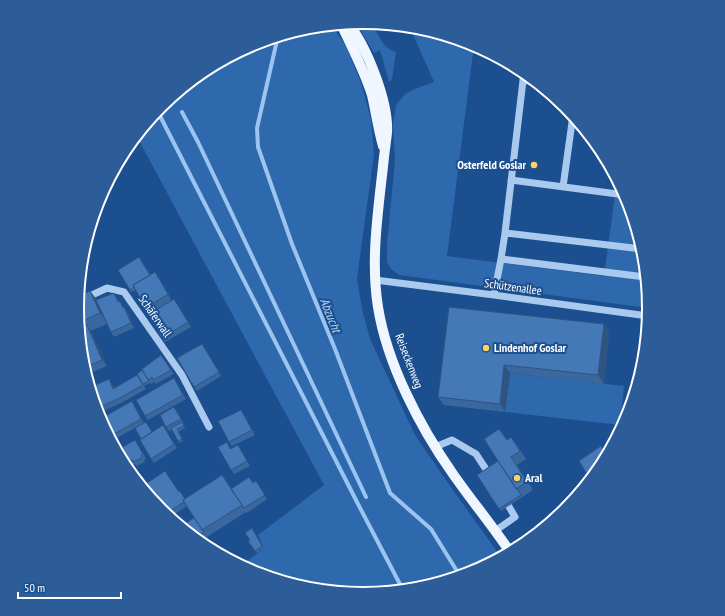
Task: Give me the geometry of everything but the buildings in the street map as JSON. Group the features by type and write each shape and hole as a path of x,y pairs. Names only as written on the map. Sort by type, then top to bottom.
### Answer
{"main road":[{"name":"Reiseckenweg","path":"344,30 361,65 371,94 384,150"},
{"name":"Reiseckenweg","path":"352,30 363,47 384,103 387,132 384,150 376,245 375,280 378,308 383,331 399,376 412,405 435,448 507,547"}],"street":[{"path":"494,295 505,233 523,80"},
{"path":"563,187 572,124"},
{"path":"511,180 617,194"},
{"path":"505,233 635,248"},
{"path":"501,259 639,276"},
{"name":"Schützenallee","path":"375,280 642,315"},
{"name":"Schäferwall","path":"84,299 107,288 124,292 182,375 209,427"},
{"path":"175,378 182,375"},
{"path":"435,448 452,440 476,454 515,517 495,531"}],"shaded area":[{"path":"360,29 375,30 385,45 396,52 392,79 389,82 380,50 374,53"},
{"path":"335,30 347,47 361,83 371,119 374,154 357,279 362,309 370,339 415,435 498,552 469,566 417,582 399,585 362,587 326,585 308,582 273,572 247,562 264,548 258,535 324,485 139,141 165,111 179,98 207,76 223,66 256,50 273,44 308,34"},
{"path":"412,33 452,44 473,52 447,256 604,276 616,191 627,218 632,236 639,272 642,307 399,275 391,269 387,262 387,244 395,160 393,124 396,105 405,94 434,82"},
{"path":"510,373 624,386 621,412 616,425 505,412"}],"waterway":[{"name":"Abzucht","path":"276,43 257,128 258,147 292,244 335,349 390,493 431,529 457,570"},
{"path":"182,112 198,142 366,497"},
{"path":"160,116 400,585"}],"place":[{"name":"Osterfeld Goslar","path":"534,165"},
{"name":"Lindenhof Goslar","path":"486,348"},
{"name":"Aral","path":"517,478"}]}
